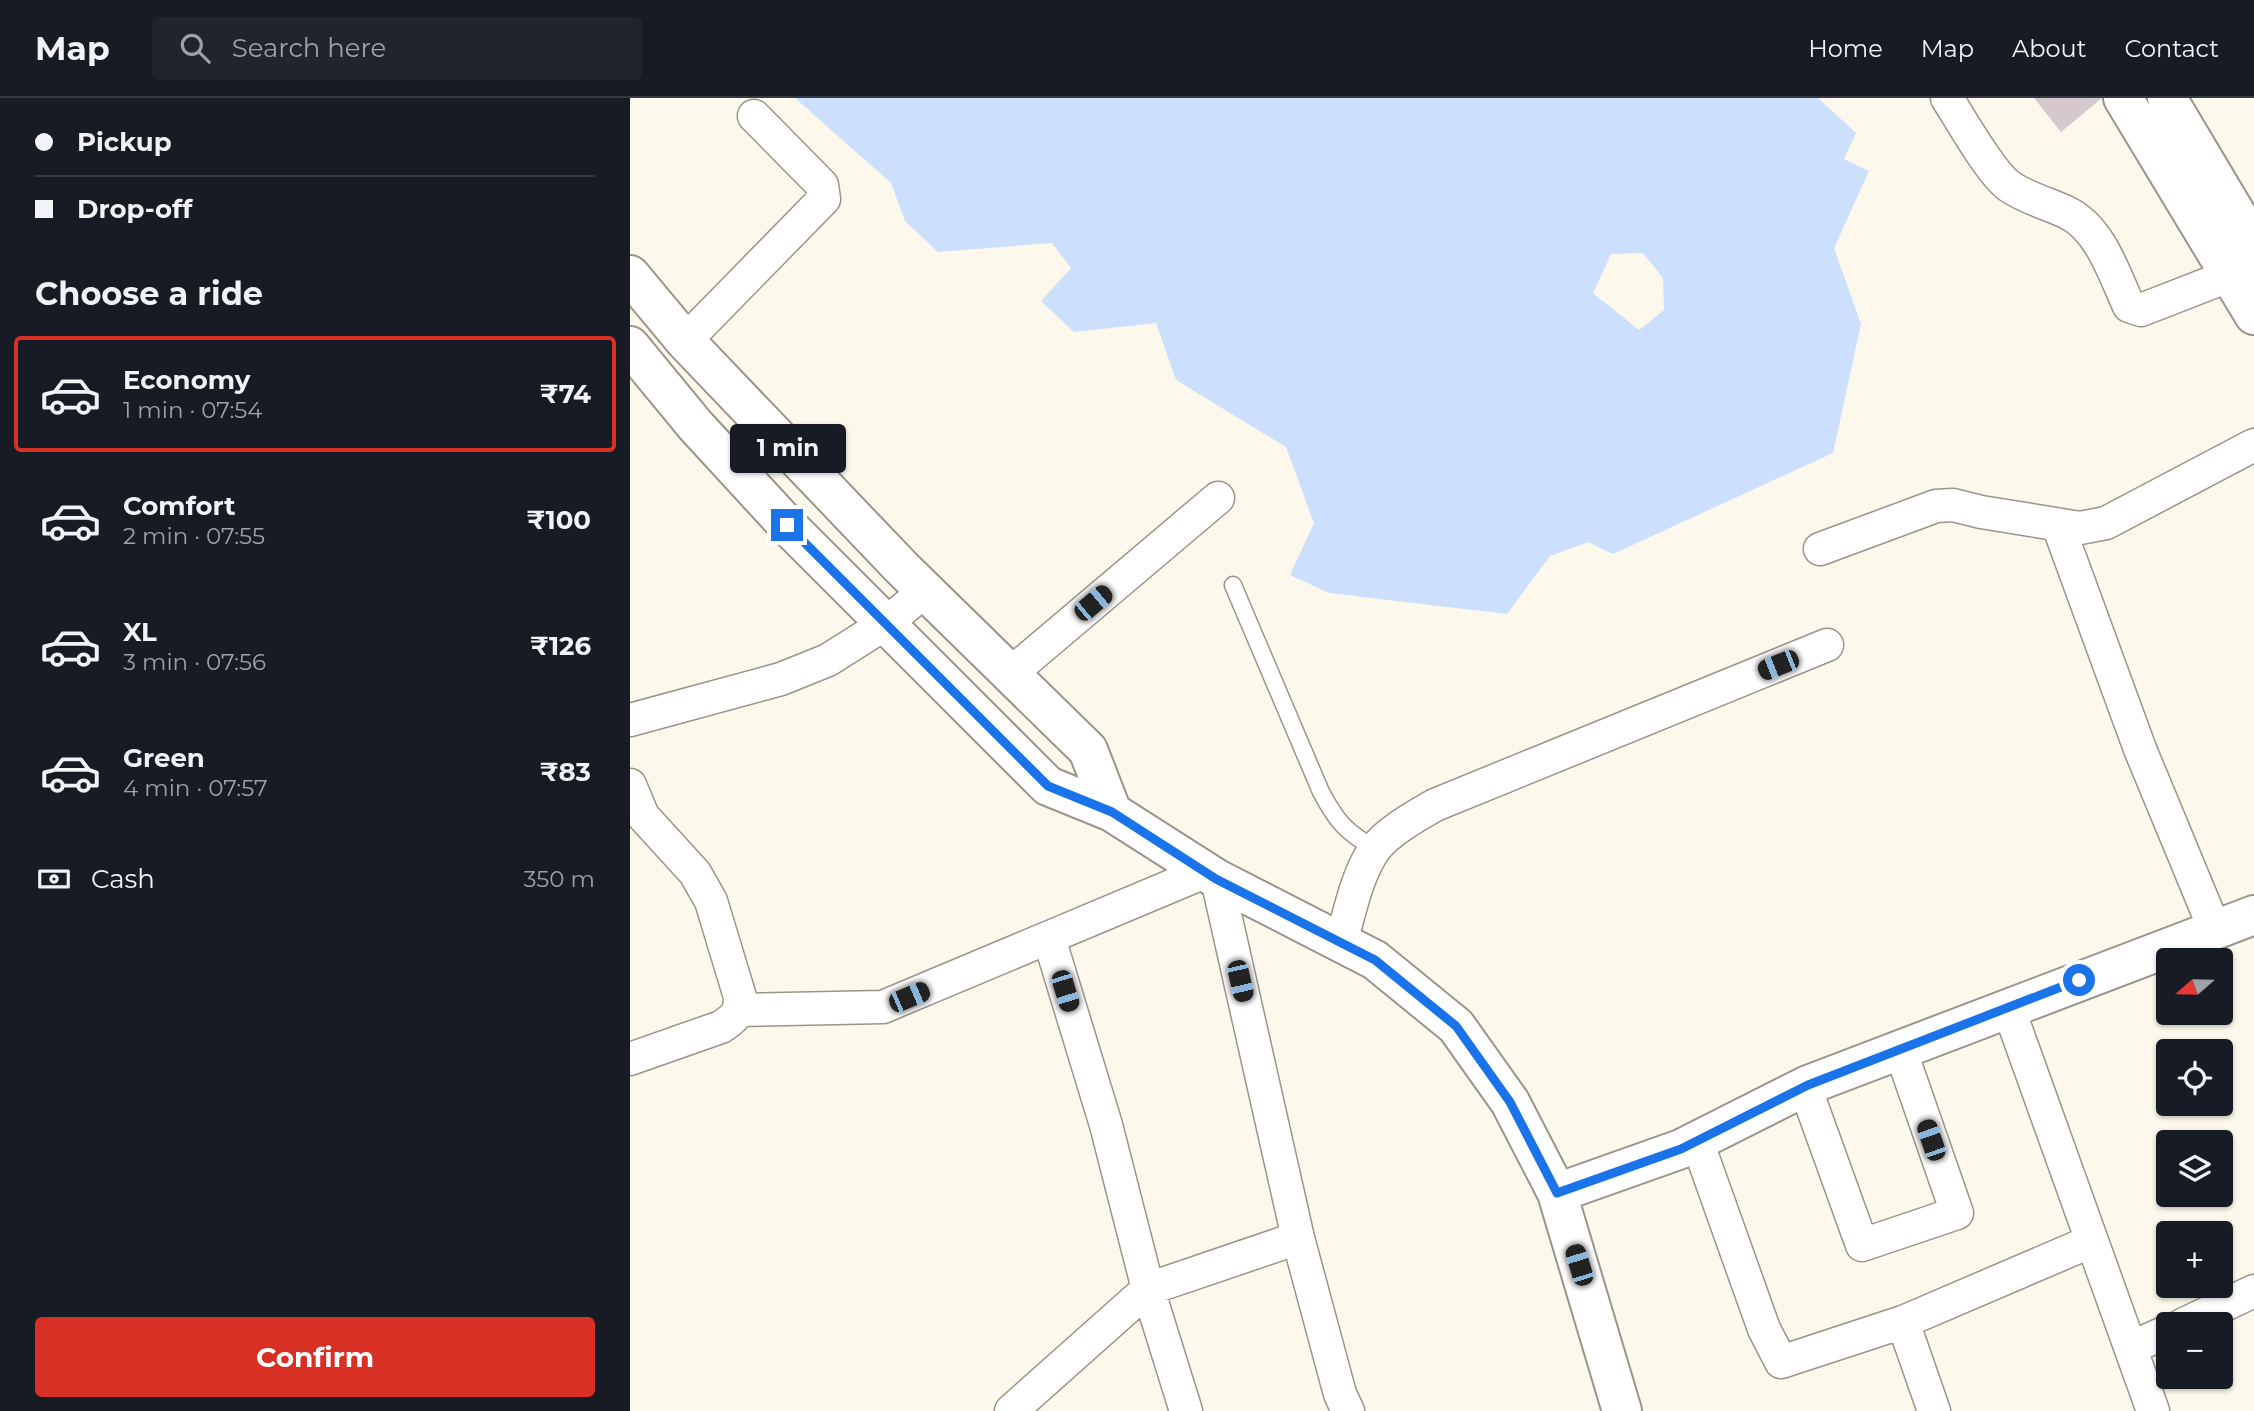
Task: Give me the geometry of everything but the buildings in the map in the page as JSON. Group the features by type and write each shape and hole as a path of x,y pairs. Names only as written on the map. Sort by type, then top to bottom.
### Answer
{"street":[{"path":"1947,98 2003,181 2071,215 2087,228 2098,241 2129,306 2134,309 2141,310 2242,271"},
{"path":"2123,98 2242,271 2254,314"},
{"path":"2167,98 2254,244"},
{"path":"685,341 824,199 822,185 754,116"},
{"path":"630,275 685,341 925,592 1088,750 1112,812"},
{"path":"630,346 695,425 741,475 1048,786 1112,812 1212,875 1375,960 1456,1026 1510,1102 1557,1193 1622,1411"},
{"path":"1820,549 1936,506 1953,505 1981,512 2080,527 2106,523 2254,445"},
{"path":"1010,674 1218,498"},
{"path":"2058,524 2140,749 2215,930"},
{"path":"630,720 781,679 828,660 886,624 925,592"},
{"path":"1341,943 1360,878 1375,849 1405,823 1436,805 1827,645"},
{"path":"630,785 642,817 695,873 711,901 740,997 740,1010 721,1027 630,1059"},
{"path":"740,1010 883,1007 1049,938 1212,875"},
{"path":"1212,875 1298,1238 1340,1394 1348,1411"},
{"path":"1557,1193 1681,1149 1805,1087 1900,1049 2254,915"},
{"path":"1049,938 1106,1125 1147,1289 1186,1411"},
{"path":"2008,1007 2153,1411"},
{"path":"1805,1087 1862,1245 1957,1213 1900,1049"},
{"path":"1698,1141 1764,1329 1781,1362 1903,1322 2092,1241"},
{"path":"1011,1411 1147,1289 1298,1238"},
{"path":"2210,1312 2254,1291"},
{"path":"1903,1322 1934,1411"},
{"path":"2131,1348 2156,1337"}],"lane":[{"path":"1233,585 1325,800 1334,816 1350,834 1375,849"}],"water":[{"path":"795,98 1818,98 1856,133 1844,159 1869,171 1834,248 1861,324 1833,453 1613,554 1588,542 1550,556 1507,614 1329,593 1290,575 1314,523 1286,447 1176,380 1156,323 1074,332 1041,301 1071,268 1052,243 938,252 905,221 891,183","holes":["1643,253 1663,278 1664,310 1639,330 1593,293 1611,254"]}],"route":[{"path":"787,525 1048,786 1112,812 1216,879 1375,960 1456,1026 1510,1102 1557,1193 1681,1149 1808,1085 2079,980"}]}
